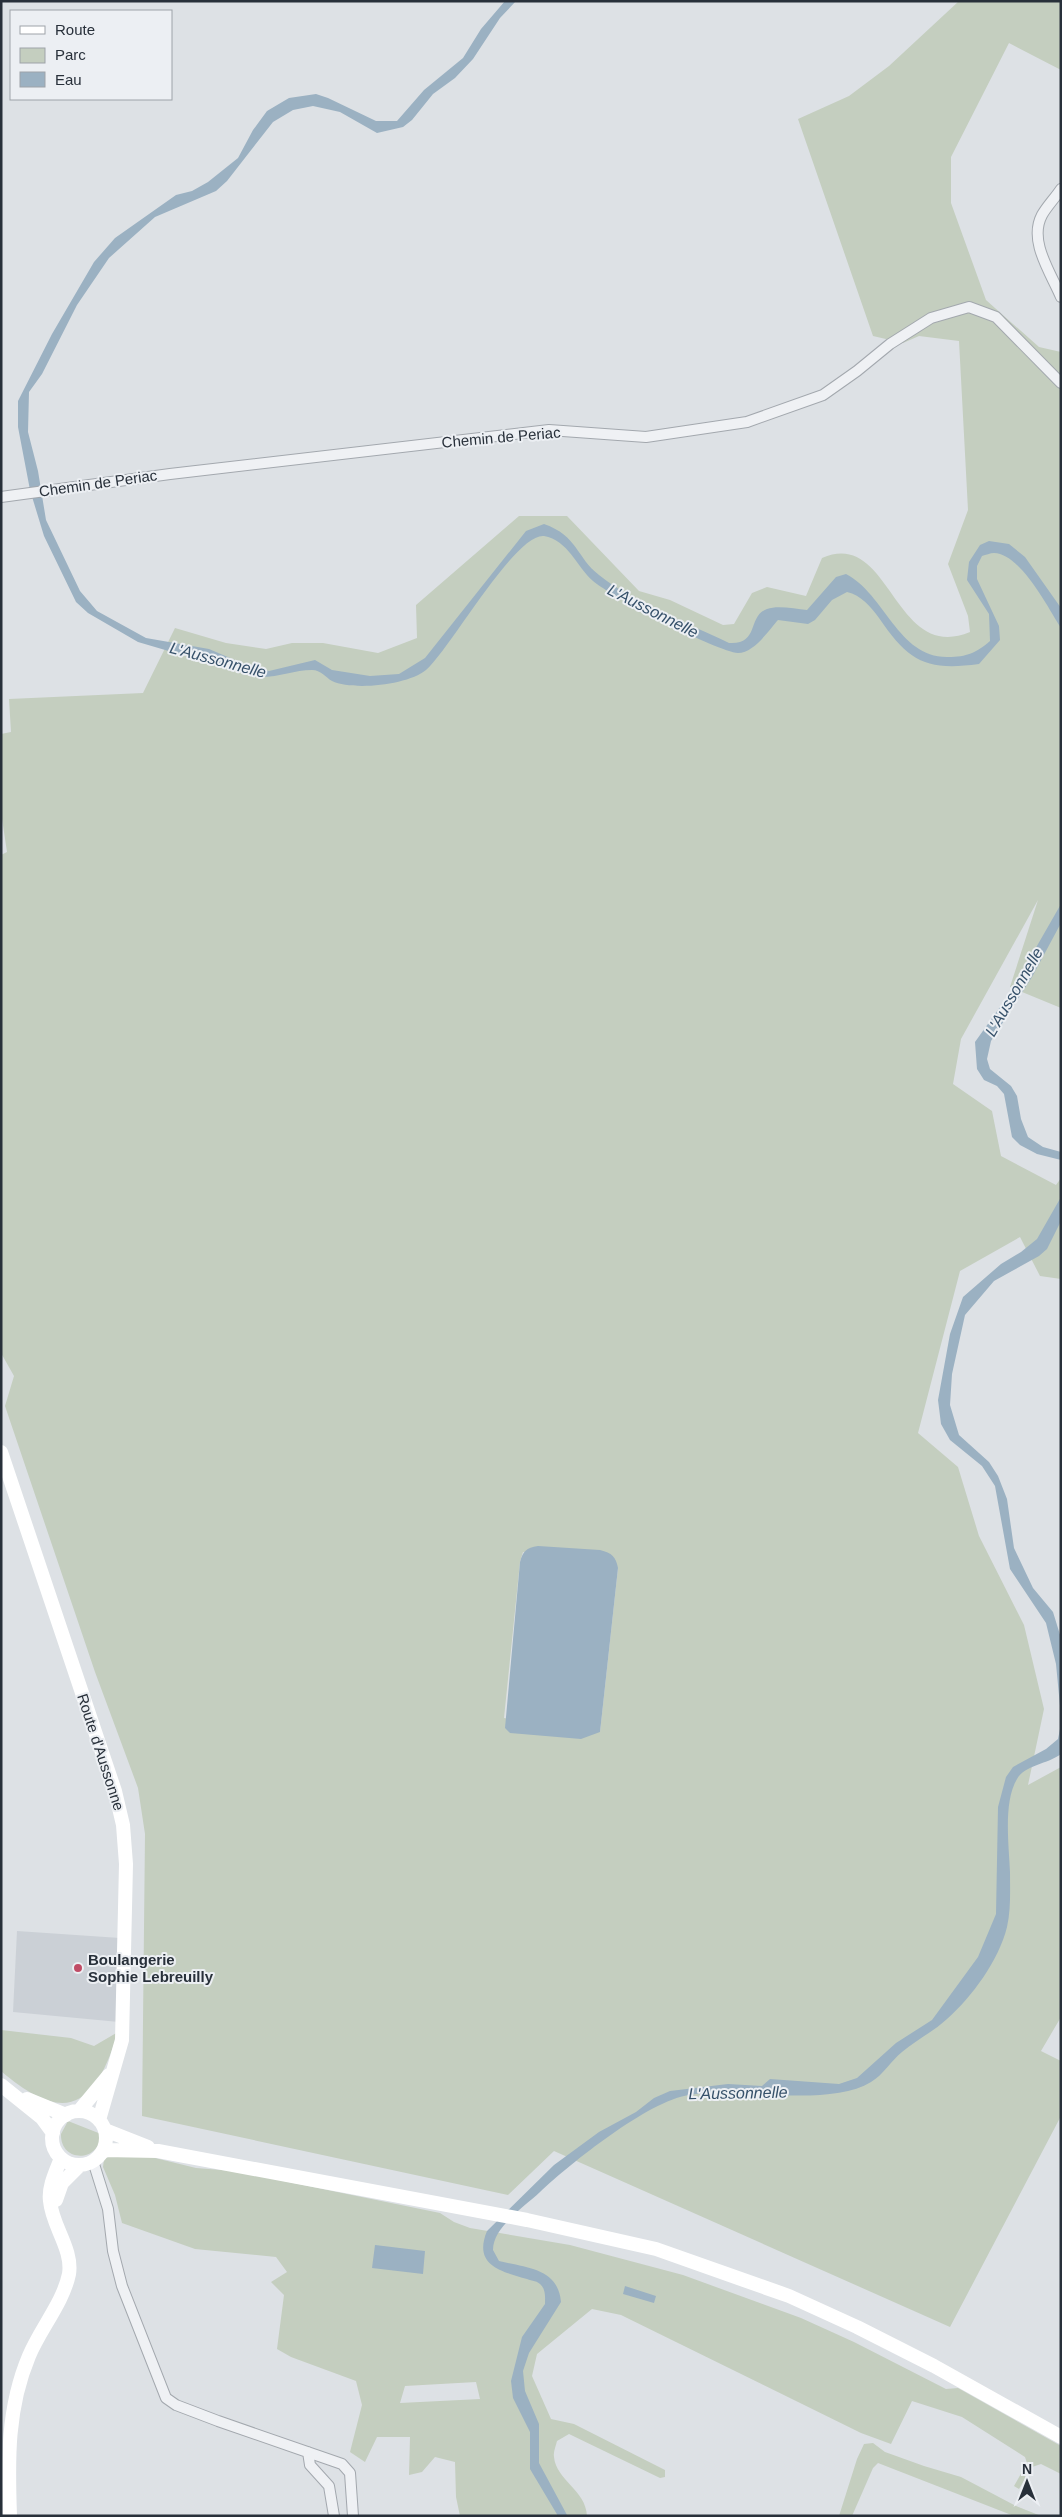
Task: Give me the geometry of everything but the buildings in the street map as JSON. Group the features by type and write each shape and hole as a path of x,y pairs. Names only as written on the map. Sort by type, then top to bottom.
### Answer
{"main road":[{"name":"Route d'Aussonne","path":"1,1452 115,1791 123,1824 126,1864 125,1993 122,2040 102,2125"},
{"name":"Route d'Aussonne","path":"72,2113 116,2064"},
{"path":"1,2085 42,2118 53,2132 55,2150 61,2158 66,2162 87,2163"},
{"path":"13,2093 72,2113 86,2112 102,2125 158,2152"},
{"path":"53,2132 58,2122 72,2113"},
{"path":"102,2125 104,2150"},
{"path":"53,2215 62,2183 104,2150 158,2152 527,2220 656,2249 789,2296 934,2366 1061,2437"},
{"path":"10,2516 5,2445 20,2380 30,2354 64,2289 69,2273 65,2246 53,2215 50,2192 61,2158"}],"street":[{"path":"1061,189 1042,216 1037,232 1040,248 1061,297"},
{"name":"Chemin de Periac","path":"1,497 549,430 646,437 747,422 823,395 890,344 931,318 969,307 996,317 1061,383"},
{"path":"87,2163 108,2209 113,2251 120,2279 166,2398 176,2405 218,2422 342,2464 350,2473 354,2516"},
{"path":"308,2452 310,2465 329,2486 334,2516"}],"shaded area":[{"path":"17,1931 120,1938 119,2022 13,2012"}],"green space":[{"path":"959,1 1061,1 1061,70 1009,43 951,157 951,203 986,300 1039,347 1061,352 1061,1008 1010,987 1038,900 961,1039 953,1084 992,1111 1001,1156 1056,1185 1061,1178 1061,1279 1040,1276 1020,1237 960,1271 918,1433 958,1467 979,1536 1024,1625 1044,1709 1028,1785 1061,1767 1061,2017 1041,2051 1061,2061 1061,2116 950,2327 554,2151 508,2195 142,2116 145,1834 138,1788 95,1672 5,1406 14,1376 1,1353 1,855 7,852 1,812 1,734 11,732 9,699 143,693 175,628 226,643 266,649 292,643 323,643 378,653 417,638 416,605 519,516 567,516 639,591 670,600 723,625 734,624 752,593 767,587 806,596 822,558 845,554 863,561 879,576 908,614 924,630 944,637 970,632 968,616 948,564 968,510 959,341 919,336 903,343 873,336 798,119 849,96 889,66","holes":["523,1552 618,1568 600,1732 504,1718 520,1562"]},
{"path":"1,2030 71,2038 94,2046 118,2032 109,2058 99,2078 88,2092 75,2101 60,2103 43,2099 23,2088 1,2071"},
{"path":"68,2121 101,2134 99,2144 94,2150 80,2156 67,2150 62,2144 61,2134"},
{"path":"113,2155 147,2156 196,2168 234,2171 440,2213 454,2222 470,2228 570,2245 683,2275 801,2318 854,2342 946,2389 958,2388 1061,2446 1061,2474 1041,2464 1032,2467 1019,2489 1014,2486 1027,2463 1025,2457 962,2417 912,2401 891,2444 861,2433 621,2315 592,2309 537,2354 532,2376 551,2419 574,2424 665,2470 665,2477 660,2478 569,2434 557,2441 554,2457 560,2472 582,2499 587,2516 460,2516 456,2497 455,2462 435,2457 422,2472 409,2475 410,2437 377,2437 365,2462 350,2452 362,2405 356,2381 291,2357 277,2349 284,2295 271,2282 287,2272 276,2257 195,2249 122,2223 115,2195 103,2167 104,2159","holes":["476,2382 480,2399 400,2403 405,2386"]},
{"path":"873,2443 885,2452 961,2477 1016,2506 1041,2516 1014,2516 878,2463 873,2468 852,2516 839,2516 857,2459 864,2444"}],"water":[{"name":"L'Aussonnelle","path":"505,1 516,1 500,18 473,59 455,78 433,94 412,120 403,127 377,133 340,112 313,106 293,110 273,122 227,181 216,191 155,217 109,258 77,305 42,374 29,392 28,432 38,471 46,520 80,591 97,611 146,638 209,649 251,667 269,671 315,660 332,670 370,676 399,674 425,658 526,531 544,524 564,534 591,568 614,586 645,604 729,643 745,640 757,618 767,609 781,607 807,610 836,577 846,574 860,583 904,636 916,647 931,655 948,657 971,654 990,641 989,614 967,580 969,562 980,545 989,541 1009,544 1025,557 1061,608 1061,628 1024,572 1014,562 1004,556 992,553 982,556 977,566 977,579 999,626 1000,640 979,664 945,666 920,660 900,645 865,602 847,592 832,600 815,620 808,624 778,620 755,645 744,652 738,653 688,634 603,588 587,575 566,548 560,543 544,536 532,540 501,571 437,658 426,670 407,679 380,685 353,686 341,684 332,681 318,671 312,670 257,677 138,642 88,613 76,602 44,536 30,490 18,427 18,401 52,334 94,262 115,238 176,195 192,191 208,182 238,158 253,130 267,111 289,98 316,94 376,121 397,121 424,90 463,58 481,29"},
{"name":"L'Aussonnelle","path":"1061,904 1061,923 1032,977 991,1041 987,1059 990,1069 1011,1086 1017,1096 1021,1119 1028,1137 1043,1147 1061,1152 1061,1160 1037,1154 1020,1145 1012,1137 1004,1094 997,1086 984,1080 977,1069 975,1042 1010,993"},
{"path":"1061,1197 1061,1221 1047,1249 1039,1256 994,1281 965,1315 952,1374 950,1405 959,1435 989,1462 998,1476 1007,1499 1014,1548 1033,1588 1053,1612 1061,1638 1061,1716 1056,1664 1046,1623 1010,1569 995,1486 982,1466 950,1440 941,1424 938,1400 950,1334 963,1297 1001,1264 1021,1252 1037,1239"},
{"path":"538,1546 600,1550 613,1556 618,1568 600,1732 581,1739 510,1733 505,1728 520,1562 522,1555 526,1551"},
{"name":"L'Aussonnelle","path":"1061,1724 1061,1754 1021,1774 1017,1779 1010,1800 1008,1824 1010,1907 1003,1940 991,1965 975,1989 947,2019 902,2052 875,2079 853,2090 832,2094 808,2095 709,2093 689,2095 672,2100 653,2109 611,2135 571,2165 510,2218 498,2233 493,2250 499,2261 539,2271 554,2282 559,2291 561,2302 529,2353 523,2371 525,2391 539,2424 539,2463 567,2515 558,2516 530,2469 530,2432 513,2398 511,2381 522,2337 545,2304 543,2287 538,2283 507,2273 492,2265 486,2259 484,2242 487,2231 554,2165 599,2132 636,2112 654,2098 670,2091 728,2084 762,2086 770,2079 839,2084 857,2078 896,2043 932,2020 978,1957 996,1914 998,1807 1006,1777 1013,1767 1046,1749 1058,1739"},
{"path":"375,2245 425,2251 423,2274 372,2268"},
{"path":"625,2286 656,2296 654,2303 623,2294"}],"place":[{"name":"Boulangerie Sophie Lebreuilly","path":"78,1968"}]}
